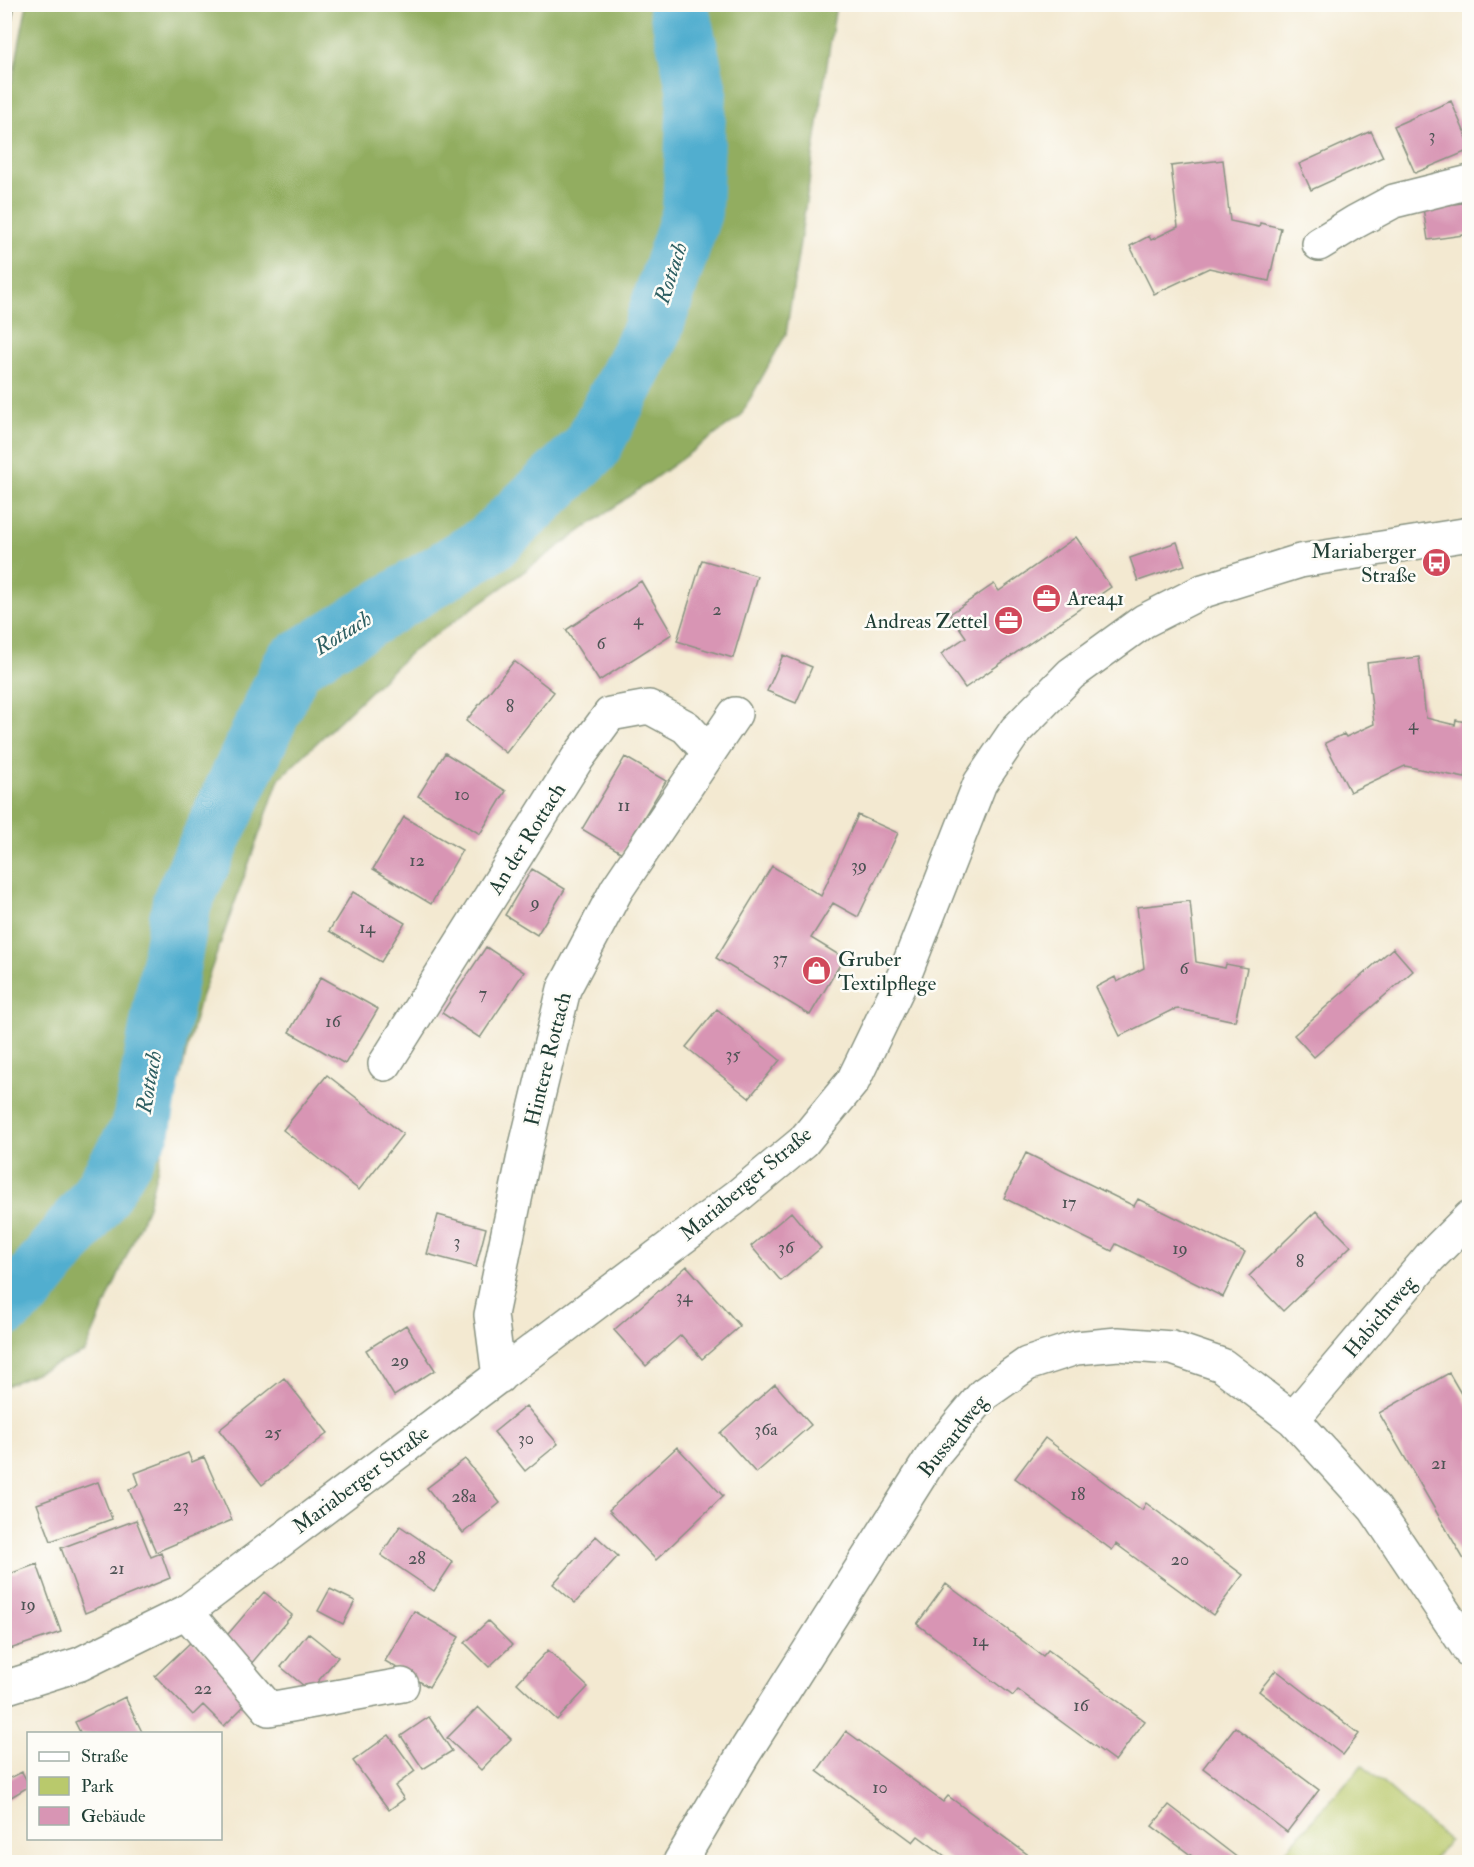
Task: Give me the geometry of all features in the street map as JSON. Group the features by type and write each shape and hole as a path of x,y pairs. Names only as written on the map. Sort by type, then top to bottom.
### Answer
{"street":[{"path":"1319,244 1394,201 1470,182"},
{"name":"Mariaberger Straße","path":"4,1688 80,1664 186,1612 739,1195 803,1142 853,1081 907,969 980,783 1016,730 1071,674 1144,621 1203,591 1300,561 1470,534"},
{"name":"An der Rottach","path":"385,1064 577,759 610,714 649,707 686,726 709,752"},
{"name":"Hintere Rottach","path":"499,1377 491,1315 526,1146 564,989 617,889 735,714"},
{"name":"Habichtweg","path":"1293,1419 1430,1257 1470,1217"},
{"name":"Bussardweg","path":"680,1863 743,1755 933,1455 984,1394 1027,1364 1076,1348 1118,1344 1172,1348 1222,1365 1293,1419 1375,1509 1470,1652"},
{"path":"186,1612 269,1709 402,1685"}],"green space":[{"path":"27,4 836,5 786,334 740,417 410,653 279,779 198,1006 148,1206 85,1352 5,1386 4,85 12,82"},
{"path":"1362,1765 1449,1841 1431,1862 1275,1862"}],"building":[{"path":"4,4 14,4 9,34 4,33"},
{"path":"1145,4 1158,4 1148,10"},
{"path":"1451,101 1470,145 1470,150 1415,173 1394,126"},
{"path":"1371,131 1383,157 1311,190 1299,164"},
{"path":"1223,160 1230,221 1259,227 1260,223 1281,228 1269,281 1209,268 1154,294 1130,246 1149,236 1151,240 1178,227 1171,166"},
{"path":"1470,202 1470,234 1428,240 1423,208"},
{"path":"1076,537 1111,587 965,688 941,654 966,637 950,614 994,584 999,591"},
{"path":"1177,542 1185,565 1138,581 1130,558"},
{"path":"702,560 757,576 733,658 677,641"},
{"path":"641,581 672,634 599,681 566,630"},
{"path":"783,655 812,667 796,703 767,691"},
{"path":"1419,657 1426,718 1455,725 1456,720 1470,723 1470,757 1465,778 1405,766 1350,792 1325,743 1344,734 1346,737 1374,724 1367,663"},
{"path":"514,661 554,692 506,753 466,721"},
{"path":"445,753 506,791 480,834 418,796"},
{"path":"625,757 666,781 622,853 582,829"},
{"path":"858,815 898,833 858,917 833,903 811,938 844,958 810,1015 716,958 772,866 821,896"},
{"path":"404,817 462,850 431,904 373,869"},
{"path":"532,869 565,889 537,935 505,915"},
{"path":"353,892 405,923 381,962 329,931"},
{"path":"1190,901 1196,962 1225,968 1226,964 1247,968 1235,1021 1179,1009 1172,1010 1120,1036 1096,987 1115,977 1117,982 1144,968 1137,907"},
{"path":"486,947 524,972 480,1038 442,1013"},
{"path":"1393,948 1413,971 1314,1057 1294,1035"},
{"path":"321,977 378,1009 345,1064 289,1032"},
{"path":"717,1009 780,1060 749,1098 686,1047"},
{"path":"327,1075 403,1134 359,1190 283,1130"},
{"path":"1026,1153 1134,1206 1138,1199 1245,1252 1223,1297 1116,1244 1112,1251 1004,1198"},
{"path":"1316,1211 1351,1246 1283,1311 1249,1276"},
{"path":"791,1212 821,1248 781,1281 751,1246"},
{"path":"438,1215 486,1228 476,1267 427,1254"},
{"path":"687,1266 740,1326 702,1359 681,1335 646,1366 614,1330"},
{"path":"406,1325 435,1370 394,1396 366,1350"},
{"path":"1449,1373 1470,1409 1470,1570 1379,1413"},
{"path":"284,1378 328,1433 262,1485 219,1430"},
{"path":"775,1384 811,1425 756,1473 720,1433"},
{"path":"526,1406 558,1444 525,1471 494,1432"},
{"path":"1045,1438 1142,1510 1146,1503 1243,1575 1213,1615 1116,1544 1112,1550 1015,1478"},
{"path":"677,1447 723,1496 656,1560 609,1510"},
{"path":"188,1453 192,1462 204,1457 232,1520 156,1552 129,1490 139,1484 135,1473"},
{"path":"465,1459 500,1503 463,1533 427,1488"},
{"path":"98,1482 112,1519 51,1541 37,1504"},
{"path":"136,1520 151,1557 161,1553 170,1578 85,1613 61,1548"},
{"path":"400,1526 453,1562 434,1591 381,1555"},
{"path":"596,1536 618,1556 575,1603 553,1584"},
{"path":"37,1564 61,1632 4,1651 4,1576"},
{"path":"946,1584 1043,1656 1048,1650 1145,1721 1115,1761 1018,1690 1013,1696 917,1624"},
{"path":"330,1589 355,1601 343,1624 318,1611"},
{"path":"264,1592 292,1615 245,1671 217,1647"},
{"path":"414,1611 459,1637 429,1687 385,1661"},
{"path":"488,1621 512,1645 489,1667 465,1643"},
{"path":"308,1633 338,1657 310,1691 281,1667"},
{"path":"192,1641 250,1700 224,1726 203,1705 193,1715 155,1676"},
{"path":"548,1650 588,1687 557,1720 517,1683"},
{"path":"1276,1670 1359,1734 1343,1755 1259,1691"},
{"path":"125,1697 142,1732 80,1732 75,1722"},
{"path":"478,1707 511,1739 481,1770 447,1738"},
{"path":"429,1717 452,1751 423,1769 401,1736"},
{"path":"1235,1727 1319,1790 1287,1832 1203,1768"},
{"path":"846,1731 943,1802 948,1796 1038,1862 953,1862 918,1836 913,1842 817,1771"},
{"path":"389,1735 415,1771 395,1786 404,1799 389,1810 353,1761"},
{"path":"22,1772 27,1781 27,1788 8,1799 4,1792 4,1781"},
{"path":"1169,1805 1243,1862 1200,1862 1152,1826"}],"waterway":[{"name":"Rottach","path":"4,1308 29,1286 96,1202 141,1128 182,902 293,664 490,543 591,448 651,334 692,212 697,91 678,4"}],"place":[{"name":"Mariaberger Straße","path":"1437,563"},
{"name":"Area41","path":"1046,598"},
{"name":"Andreas Zettel","path":"1009,621"},
{"name":"Gruber Textilpflege","path":"817,971"}]}
